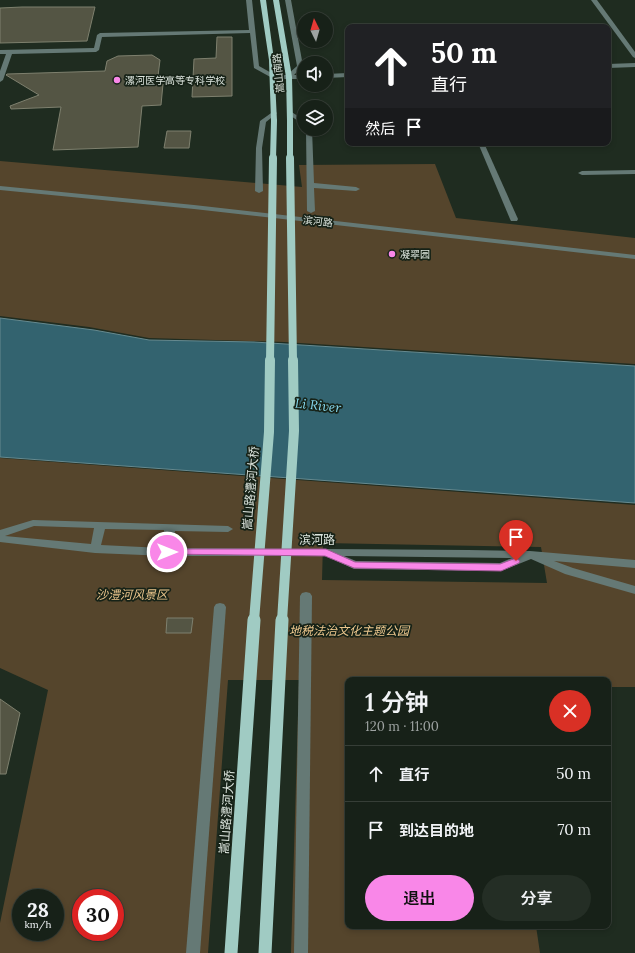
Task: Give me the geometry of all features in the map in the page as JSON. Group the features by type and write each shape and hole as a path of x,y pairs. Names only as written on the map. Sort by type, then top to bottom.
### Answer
{"main road":[{"name":"嵩山南路","path":"263,0 269,30 274,77 274,117"},
{"name":"嵩山南路","path":"276,0 289,77 290,117"},
{"name":"嵩山路澧河大桥","path":"231,953 258,557 269,432 274,117"},
{"path":"265,953 285,557 294,431 290,117"}],"street":[{"path":"249,0 256,67 274,77 297,77"},
{"path":"288,0 300,66 289,77"},
{"path":"594,0 635,56"},
{"path":"0,52 96,50 100,35 220,33 253,30"},
{"path":"0,80 10,51"},
{"path":"611,66 632,65 635,72"},
{"path":"333,76 345,75"},
{"path":"259,191 258,148 262,121 274,117"},
{"path":"290,117 297,120"},
{"path":"309,136 311,211"},
{"path":"483,146 514,220"},
{"path":"582,173 635,172"},
{"path":"310,185 356,189"},
{"name":"滨河路","path":"0,188 210,209 635,257"},
{"path":"0,534 33,523 228,529"},
{"path":"95,549 100,526"},
{"path":"167,552 170,528"},
{"name":"滨河路","path":"0,539 95,549 167,552 326,553 354,565 501,567 530,555"},
{"path":"530,555 635,564"},
{"path":"530,555 569,571 635,590"},
{"path":"301,953 306,596"},
{"path":"193,953 220,607"}],"green space":[{"path":"0,161 302,187 299,165 435,164 456,218 635,238 635,364 284,342 149,338 89,327 0,316"},
{"name":"沙澧河风景区","path":"0,458 635,505 635,687 611,687 611,677 345,677 345,929 536,929 540,953 291,953 299,680 228,680 208,953 0,953 0,923 48,690 0,668","holes":["323,543 541,547 547,583 322,580"]}],"water":[{"name":"Li River","path":"0,318 94,330 149,340 254,342 635,366 635,503 0,457"}],"building":[{"path":"95,7 87,41 0,43 0,8"},
{"path":"217,37 232,37 232,96 192,97 194,59 216,58"},
{"path":"152,55 160,60 157,84 163,84 161,105 142,106 138,147 53,150 61,107 11,109 10,106 39,95 6,75 7,74 105,71 107,61 118,56"},
{"path":"167,131 191,131 189,148 164,148"},
{"path":"167,618 193,618 191,633 166,633"},
{"path":"0,699 20,713 6,774 0,774"}],"place":[{"name":"漯河医学高等专科学校","path":"117,80"},
{"name":"凝翠园","path":"392,254"}],"route":[{"path":"167,552 326,553 354,565 501,567 516,561"}],"park label":[{"name":"地税法治文化主题公园","path":"349,631"}]}
